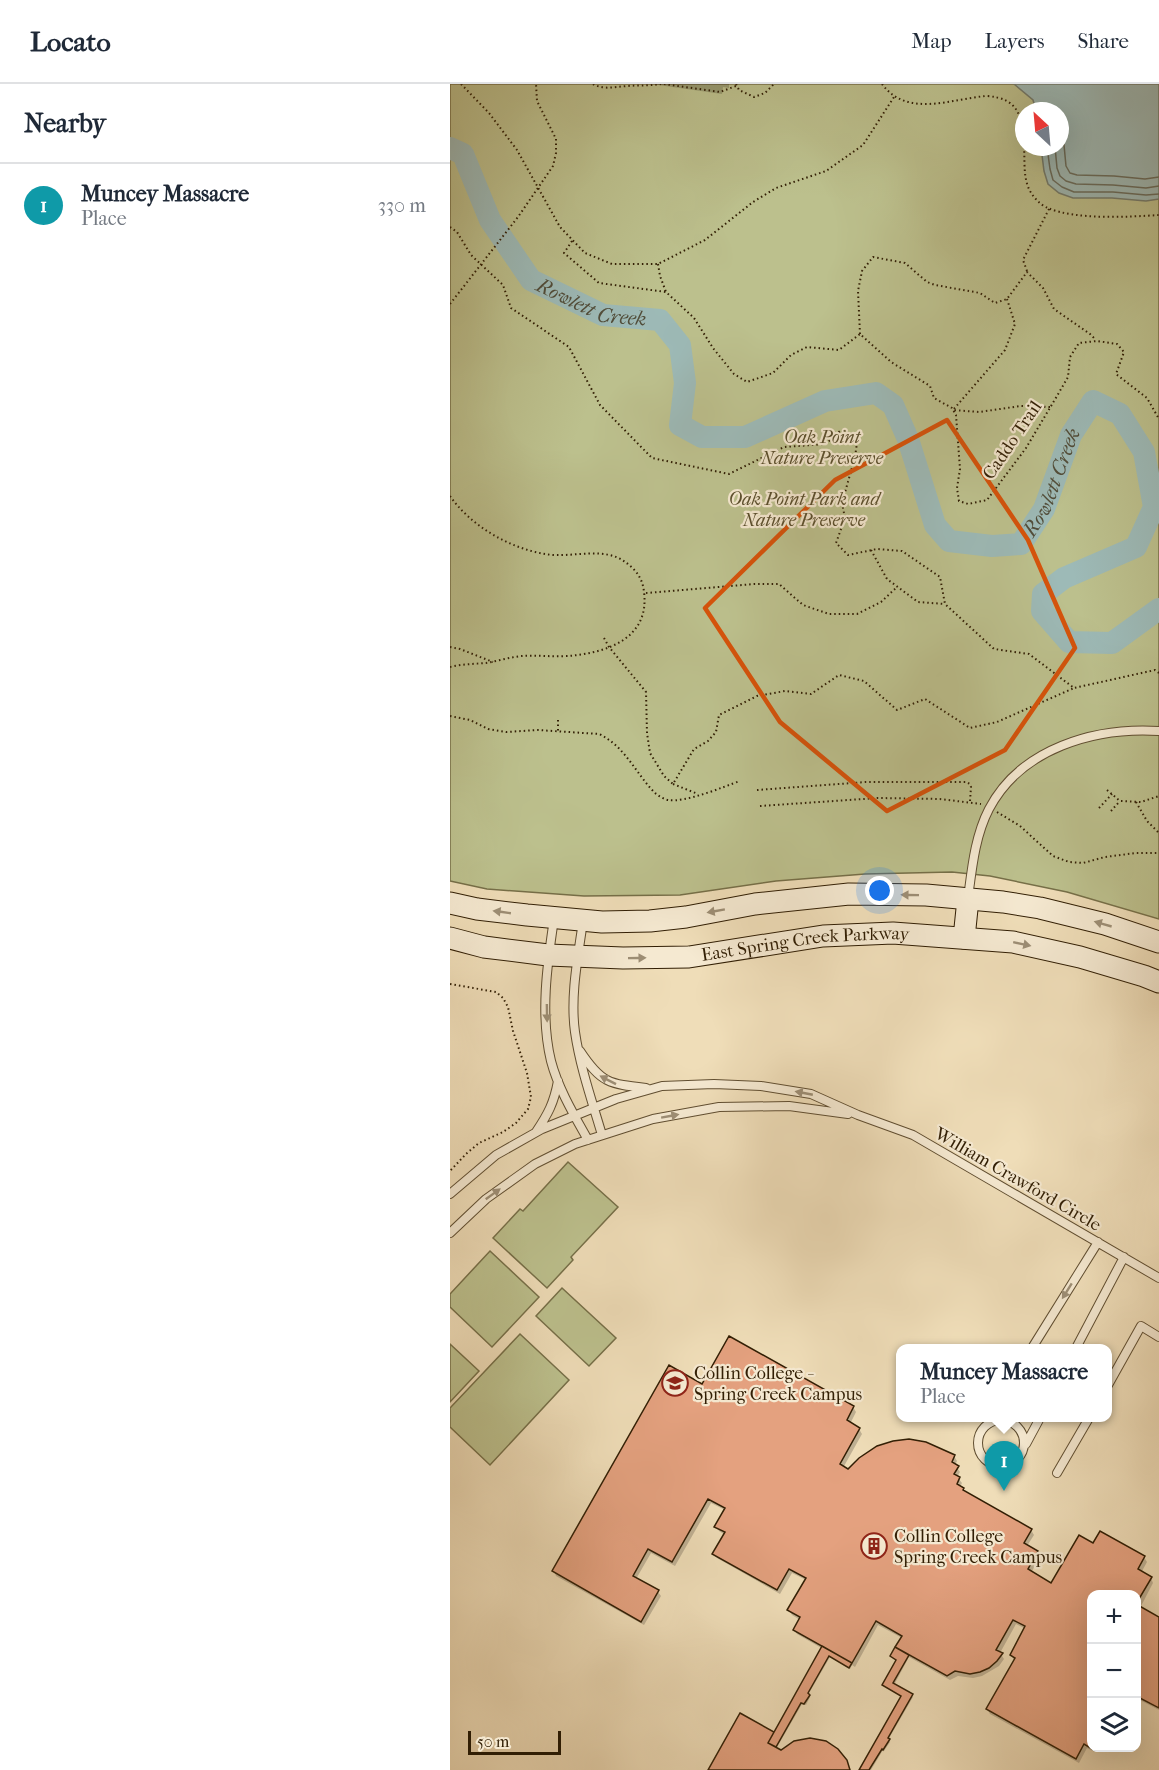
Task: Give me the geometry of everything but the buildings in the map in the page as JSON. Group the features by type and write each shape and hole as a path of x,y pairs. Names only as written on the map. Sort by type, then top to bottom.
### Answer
{"main road":[{"path":"450,903 477,909 602,922 650,921 686,917 755,904 849,894 926,895 1040,908 1105,924 1159,942"},
{"path":"964,939 968,899"},
{"name":"East Spring Creek Parkway","path":"450,938 484,947 548,955 689,957 823,936 882,933 1013,942 1080,957 1159,982"}],"lane":[{"path":"968,899 976,848 989,808 999,793 1021,770 1032,761 1067,742 1111,732 1159,731"},
{"path":"554,917 548,955 547,1030 551,1061 573,1115 588,1140"},
{"path":"583,920 574,1001 575,1030 581,1064 602,1135"},
{"path":"578,1047 593,1071 608,1082 621,1086 652,1089"},
{"path":"535,1133 551,1109 558,1080"},
{"name":"William Crawford Circle","path":"450,1194 496,1155 535,1133 594,1106 662,1086 714,1084 761,1086 811,1094 858,1116 913,1136 1159,1278"},
{"name":"William Crawford Circle","path":"450,1233 486,1199 535,1164 575,1144 653,1119 719,1107 789,1106 858,1116"},
{"path":"1034,1344 1098,1242"},
{"path":"1078,1344 1124,1257"},
{"path":"1112,1376 1141,1326 1159,1337"},
{"path":"986,1422 979,1432 978,1448 987,1461 1002,1466 1017,1460 1038,1422"},
{"path":"984,1426 990,1422"},
{"path":"1011,1422 1022,1432 1023,1448"},
{"path":"1057,1473 1087,1422"}],"path":[{"path":"460,84 500,125 517,150 560,227 585,253 612,264 658,264 705,240 753,202 776,188 826,171 862,145 894,97"},
{"path":"450,304 518,217 553,166 556,146 554,133 537,101 536,84"},
{"path":"593,84 608,88 662,84 720,92 736,85 744,93 754,97 765,93 774,84"},
{"path":"882,84 894,97 910,104 922,105 997,96 1007,100 1015,108"},
{"path":"1025,156 1028,188 1036,200 1050,209 1066,214 1121,218 1159,215"},
{"path":"1050,209 1023,260 1027,272 1043,288 1054,309 1097,341 1117,344 1124,352 1116,374 1147,398 1159,419"},
{"path":"450,227 457,232 471,255 503,285 511,308 569,347 600,405 652,458 729,474 784,447 826,444 841,430 858,436 855,457 842,503 845,518 836,543 848,555 877,549 902,552 940,577 945,604 994,649 1029,654 1074,688"},
{"path":"572,241 564,253 599,283 666,292"},
{"path":"1027,272 1007,299 995,303 980,293 927,282 904,263 873,257 862,271 858,291 860,334 891,362 930,386 934,398 953,410 979,412 1021,406 1051,407"},
{"path":"658,264 666,292 694,318 713,348 734,374 747,382 773,373 791,355 807,347 839,350 860,334"},
{"path":"953,410 1005,350 1015,324 1007,299"},
{"name":"Caddo Trail","path":"953,410 956,415 960,469 957,488 959,501 968,504 987,500 1026,448 1051,407 1068,377 1070,357 1074,350 1080,343 1097,341"},
{"path":"450,496 483,528 523,548 549,555 608,554 625,561 640,579 645,610 641,622 627,636 609,647 589,654 520,656 450,667"},
{"path":"871,550 887,579 897,587 918,602 945,604"},
{"path":"644,594 779,584 803,605 829,614 857,614 881,602 897,587"},
{"path":"604,638 646,692 650,753 664,776 673,784 698,795"},
{"path":"450,647 493,662"},
{"path":"673,784 694,749 708,741 716,732 719,715 758,696 785,691 811,694 839,675 864,681 897,710 925,699 970,729 997,722 1074,688 1155,670 1159,673"},
{"path":"450,716 470,720 488,729 506,732 538,730 599,735 609,739 624,754 649,787 662,798 669,800 698,795 740,782"},
{"path":"558,720 558,731"},
{"path":"757,790 858,782 966,782 972,787 970,802"},
{"path":"1107,790 1120,801 1136,802 1159,796"},
{"path":"1099,808 1112,794"},
{"path":"760,806 878,798 970,802 989,808 1020,826 1053,856 1069,862 1083,863 1105,857 1159,853"},
{"path":"1111,811 1120,801"},
{"path":"1136,802 1159,833"},
{"path":"450,984 496,992 503,998 508,1007 513,1031 527,1073 531,1097 528,1109 516,1123 503,1132 478,1143 450,1171"}],"highlighted area":[{"path":"947,420 1028,540 1075,648 1005,750 887,811 780,722 705,608 835,480"}],"green space":[{"name":"Oak Point Park and Nature Preserve","path":"450,84 1159,84 1159,919 1067,892 990,876 952,872 865,874 776,881 680,895 584,896 487,889 450,881"},
{"path":"568,1162 618,1207 571,1257 573,1260 547,1288 493,1238 520,1209 523,1211"},
{"path":"490,1251 539,1297 492,1347 450,1307 450,1294"},
{"path":"562,1288 616,1338 589,1366 536,1316"},
{"path":"520,1334 569,1380 490,1465 450,1427 450,1408"},
{"path":"450,1344 479,1371 450,1402"}],"water":[{"path":"1014,84 1159,84 1159,199 1146,201 1073,198 1059,193 1048,184 1042,156 1069,156 1069,102 1034,102"}],"waterway":[{"name":"Rowlett Creek","path":"450,148 463,154 490,220 531,280 603,315 660,320 680,345 685,383 680,425 702,437 745,437 825,401 876,393 893,405 908,439 935,525 949,541 992,546 1021,544 1044,509 1071,435 1093,401 1120,414 1144,452 1154,507 1136,547 1064,578 1043,594 1042,611 1069,642 1112,643 1159,609"}],"place":[{"name":"Collin College - Spring Creek Campus","path":"675,1383"},
{"name":"Muncey Massacre","path":"1004,1491"},
{"name":"Collin College Spring Creek Campus","path":"874,1546"}],"park label":[{"name":"Oak Point Nature Preserve","path":"822,448"}]}
